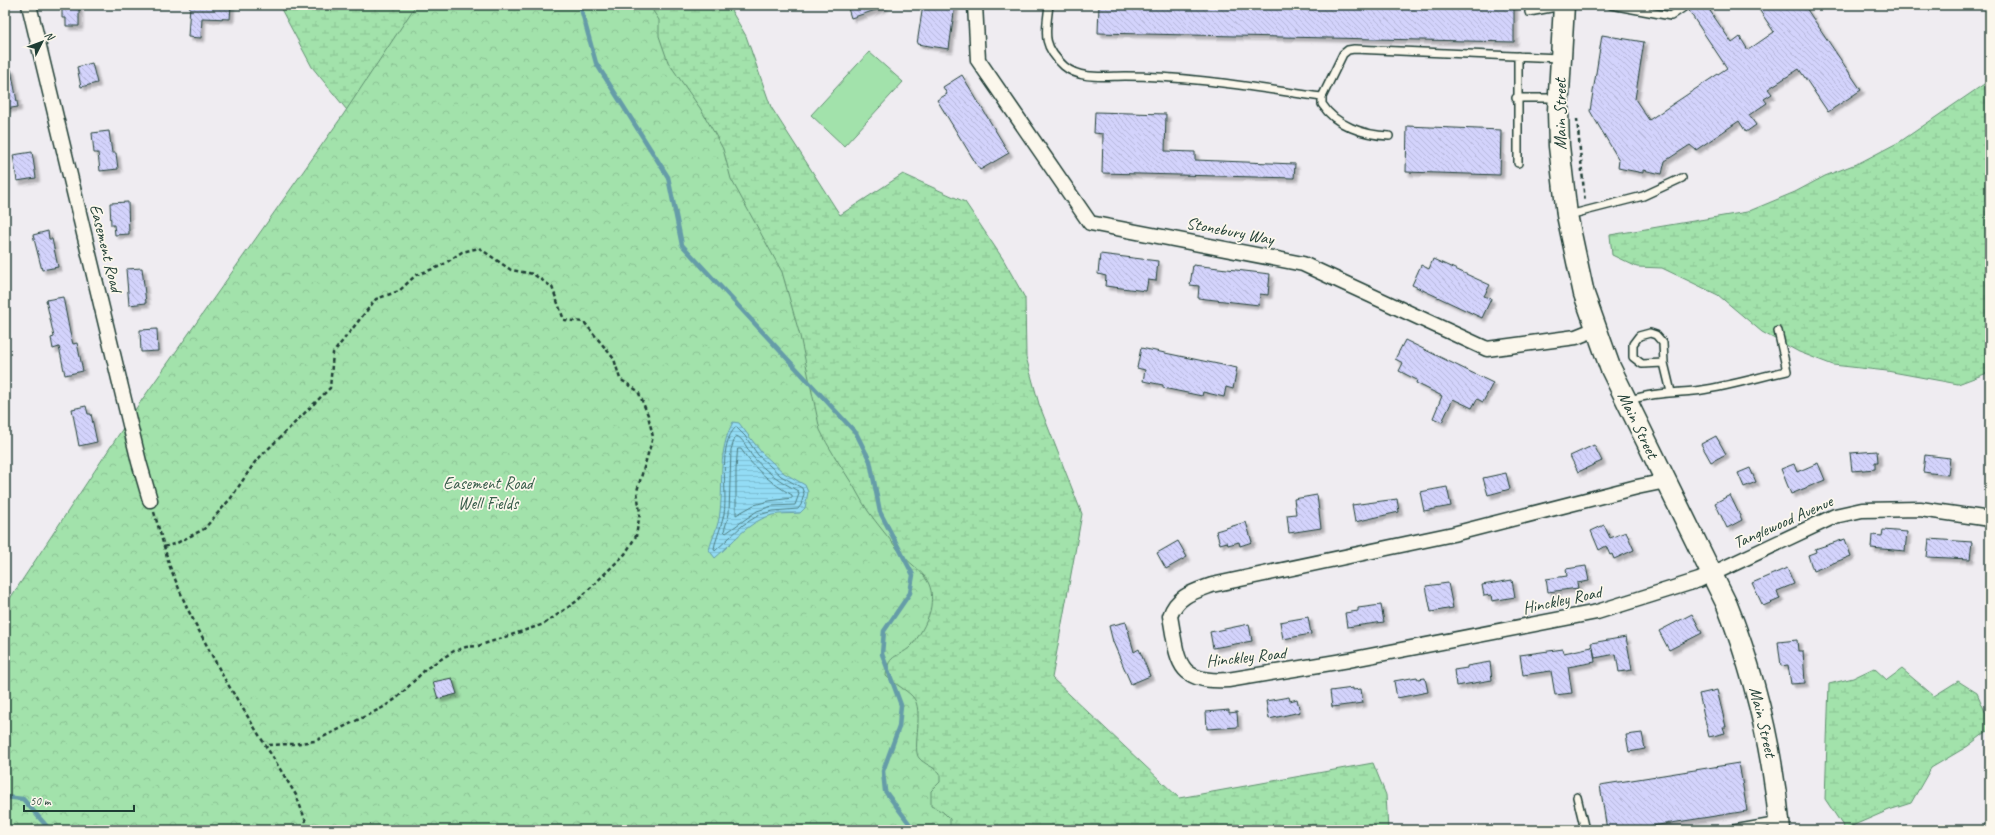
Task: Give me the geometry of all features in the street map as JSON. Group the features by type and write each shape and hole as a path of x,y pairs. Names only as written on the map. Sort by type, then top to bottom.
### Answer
{"main road":[{"name":"Main Street","path":"1564,6 1558,98 1559,146 1566,215 1584,294 1610,367 1728,605 1737,628 1760,704 1774,776 1779,826"}],"street":[{"name":"Easement Road","path":"29,5 139,462 150,500"},
{"name":"Stonebury Way","path":"975,5 978,60 1090,223 1303,264 1487,349 1576,337 1596,329"},
{"name":"Hinckley Road","path":"1666,482 1637,487 1454,534 1212,585 1190,592 1179,600 1170,616 1180,664 1195,678 1208,681 1269,674 1597,612 1675,588 1712,574"},
{"name":"Tanglewood Avenue","path":"1712,574 1835,516 1862,510 1920,509 1990,519"}],"lane":[{"path":"1049,5 1045,39 1051,52 1060,62 1078,75 1163,76 1322,97"},
{"path":"1612,5 1640,8 1671,16 1687,5"},
{"path":"1529,12 1564,6"},
{"path":"1389,136 1376,136 1351,128 1326,110 1322,104 1322,97 1343,54 1348,50 1354,48 1560,58"},
{"path":"1518,56 1516,98 1518,163"},
{"path":"1516,98 1558,98"},
{"path":"1566,215 1643,196 1682,178"},
{"path":"1626,401 1642,396 1671,392 1695,391 1787,371 1778,331"},
{"path":"1664,363 1642,364 1633,357 1633,344 1639,336 1650,333 1656,335 1663,343 1664,363 1671,392"},
{"path":"1577,797 1585,830"},
{"path":"1728,830 1779,826"}],"path":[{"path":"1577,118 1585,210"},
{"path":"164,547 177,543 204,528 232,498 255,462 330,388 333,353 376,299 399,291 416,275 441,266 462,252 479,248 511,270 533,274 552,287 564,320 584,322 614,359 620,379 638,391 648,415 653,437 637,491 640,513 636,536 625,554 577,601 544,624 478,646 466,647 454,651 427,668 397,698 353,724 316,741 266,745"},
{"path":"150,500 164,547 187,608 201,638 296,795 309,830"}],"green space":[{"name":"Easement Road Well Fields","path":"288,5 728,5 746,36 771,107 840,215 903,174 965,202 1003,259 1025,298 1026,357 1039,404 1082,514 1052,678 1179,798 1373,763 1386,795 1388,830 397,830 394,168 312,67 281,9"},
{"name":"Easement Road Well Fields","path":"416,5 649,5 659,20 659,36 668,62 700,108 715,134 723,149 731,179 782,272 800,336 820,430 868,511 899,551 922,573 929,585 932,600 929,615 924,626 913,644 904,652 892,659 887,668 886,676 910,694 915,700 918,714 917,754 921,760 940,773 940,782 931,791 931,806 943,812 950,819 950,830 5,830 5,606 139,404 343,115"},
{"path":"869,52 903,82 844,146 811,115"},
{"path":"1990,80 1990,372 1958,384 1887,371 1833,365 1799,352 1762,332 1718,295 1662,268 1637,267 1612,255 1610,235 1747,212 1795,192 1825,176 1861,162 1901,141"},
{"path":"1874,668 1887,680 1902,669 1934,696 1958,681 1977,693 1990,723 1990,729 1968,746 1931,768 1911,803 1889,810 1845,829 1825,799 1829,684 1853,678"}],"water":[{"path":"733,422 739,423 761,452 784,473 805,485 808,492 805,508 800,513 775,514 755,522 715,558 709,550 719,517 725,444"}],"building":[{"path":"62,5 79,5 79,26 66,26 66,18 62,18"},
{"path":"190,5 231,5 230,19 202,18 201,38 188,37"},
{"path":"847,5 884,5 885,7 851,18"},
{"path":"923,5 955,5 949,49 917,44"},
{"path":"1099,5 1514,5 1514,42 1098,33"},
{"path":"1699,5 1706,5 1732,43 1740,37 1748,50 1774,32 1756,5 1804,5 1861,90 1828,112 1799,69 1768,89 1772,94 1764,99 1767,103 1749,115 1756,125 1746,132 1739,121 1696,150 1690,145 1665,161 1662,174 1643,170 1643,173 1618,168 1619,160 1590,111 1602,35 1644,42 1635,99 1649,120 1727,68 1689,11"},
{"path":"92,63 97,83 81,87 77,67"},
{"path":"5,69 11,69 18,107 5,109"},
{"path":"962,75 1009,153 980,170 937,100 947,94 943,87"},
{"path":"1095,112 1166,114 1165,151 1195,152 1195,160 1295,164 1294,178 1102,173 1103,134 1094,133"},
{"path":"1407,126 1501,130 1500,175 1406,172"},
{"path":"109,131 112,153 116,153 118,169 100,171 98,153 94,153 92,133"},
{"path":"32,152 36,178 17,181 13,155"},
{"path":"128,202 129,234 115,235 114,225 111,225 110,203"},
{"path":"48,231 49,239 52,239 58,267 42,270 33,235"},
{"path":"1100,254 1158,261 1156,281 1148,280 1146,291 1105,286 1106,276 1098,274"},
{"path":"1433,259 1490,285 1484,296 1491,299 1482,318 1412,285 1421,265 1429,269"},
{"path":"1193,265 1270,274 1268,295 1260,294 1259,305 1198,298 1199,286 1190,285"},
{"path":"142,268 146,303 129,305 126,269"},
{"path":"63,297 70,333 73,344 77,343 83,371 65,375 59,347 53,349 51,338 54,337 46,300"},
{"path":"157,329 158,351 141,352 140,330"},
{"path":"1405,340 1493,383 1483,402 1477,399 1472,408 1453,399 1442,422 1433,418 1442,396 1416,383 1417,380 1399,371 1403,363 1395,359"},
{"path":"1141,348 1237,368 1233,389 1226,387 1224,397 1203,392 1202,396 1163,388 1163,385 1143,381 1145,370 1137,368"},
{"path":"86,406 88,414 91,414 97,442 79,446 72,409"},
{"path":"1716,436 1726,454 1711,462 1701,444"},
{"path":"1594,445 1602,461 1578,472 1570,456"},
{"path":"1877,451 1878,462 1875,462 1875,469 1852,471 1850,453"},
{"path":"1925,455 1950,458 1948,475 1923,472"},
{"path":"1818,463 1825,480 1791,494 1781,469 1794,464 1797,472"},
{"path":"1750,468 1756,482 1744,487 1738,473"},
{"path":"1506,473 1510,489 1488,495 1483,478"},
{"path":"1447,487 1451,506 1424,511 1420,492"},
{"path":"1317,495 1321,528 1289,533 1287,515 1296,514 1294,499"},
{"path":"1730,495 1742,520 1727,528 1715,503"},
{"path":"1397,499 1399,512 1355,522 1352,505"},
{"path":"1246,522 1252,542 1240,546 1239,542 1228,545 1227,542 1220,544 1216,531"},
{"path":"1604,525 1610,538 1626,532 1634,550 1614,559 1612,554 1610,555 1606,546 1599,550 1591,531"},
{"path":"1883,530 1907,532 1905,551 1871,548 1872,535 1882,536"},
{"path":"1845,539 1851,556 1813,571 1808,555 1816,552 1815,549"},
{"path":"1929,539 1972,542 1970,559 1927,557"},
{"path":"1178,541 1187,557 1166,569 1157,553"},
{"path":"1586,566 1589,581 1577,583 1578,588 1548,592 1546,579 1567,576 1566,569"},
{"path":"1787,568 1794,584 1777,591 1780,599 1763,606 1752,583"},
{"path":"1512,580 1515,597 1492,601 1491,595 1484,596 1482,585"},
{"path":"1448,583 1453,608 1431,612 1426,586"},
{"path":"1381,605 1384,622 1347,627 1345,613 1358,611 1358,608"},
{"path":"1692,614 1702,633 1669,650 1659,631"},
{"path":"1308,617 1311,634 1283,639 1280,622"},
{"path":"1126,622 1134,652 1139,649 1150,676 1131,684 1113,642 1109,626"},
{"path":"1249,624 1252,641 1213,648 1210,632"},
{"path":"1626,637 1632,670 1619,672 1616,654 1595,658 1593,648 1595,662 1568,667 1572,693 1555,695 1551,671 1523,675 1520,655 1563,649 1564,653 1592,647 1591,643"},
{"path":"1797,640 1798,651 1803,651 1805,683 1791,684 1788,665 1781,666 1778,642"},
{"path":"1490,662 1492,680 1456,686 1454,670"},
{"path":"1417,677 1418,679 1425,678 1428,692 1397,698 1394,681"},
{"path":"452,678 457,694 438,699 433,682"},
{"path":"1353,688 1353,690 1361,689 1363,703 1332,707 1330,691"},
{"path":"1717,690 1726,727 1723,727 1725,733 1709,737 1699,694"},
{"path":"1289,697 1290,701 1297,699 1300,712 1269,719 1266,701"},
{"path":"1229,710 1229,713 1237,712 1238,727 1207,729 1206,712"},
{"path":"1642,733 1645,749 1629,752 1626,735"},
{"path":"1739,763 1747,811 1627,830 1607,830 1600,785"}],"waterway":[{"path":"580,5 596,63 668,177 682,245 856,433 870,461 880,512 913,575 910,593 884,631 882,654 901,705 899,727 883,771 885,791 914,830"},
{"path":"5,797 23,799 50,830"}]}
